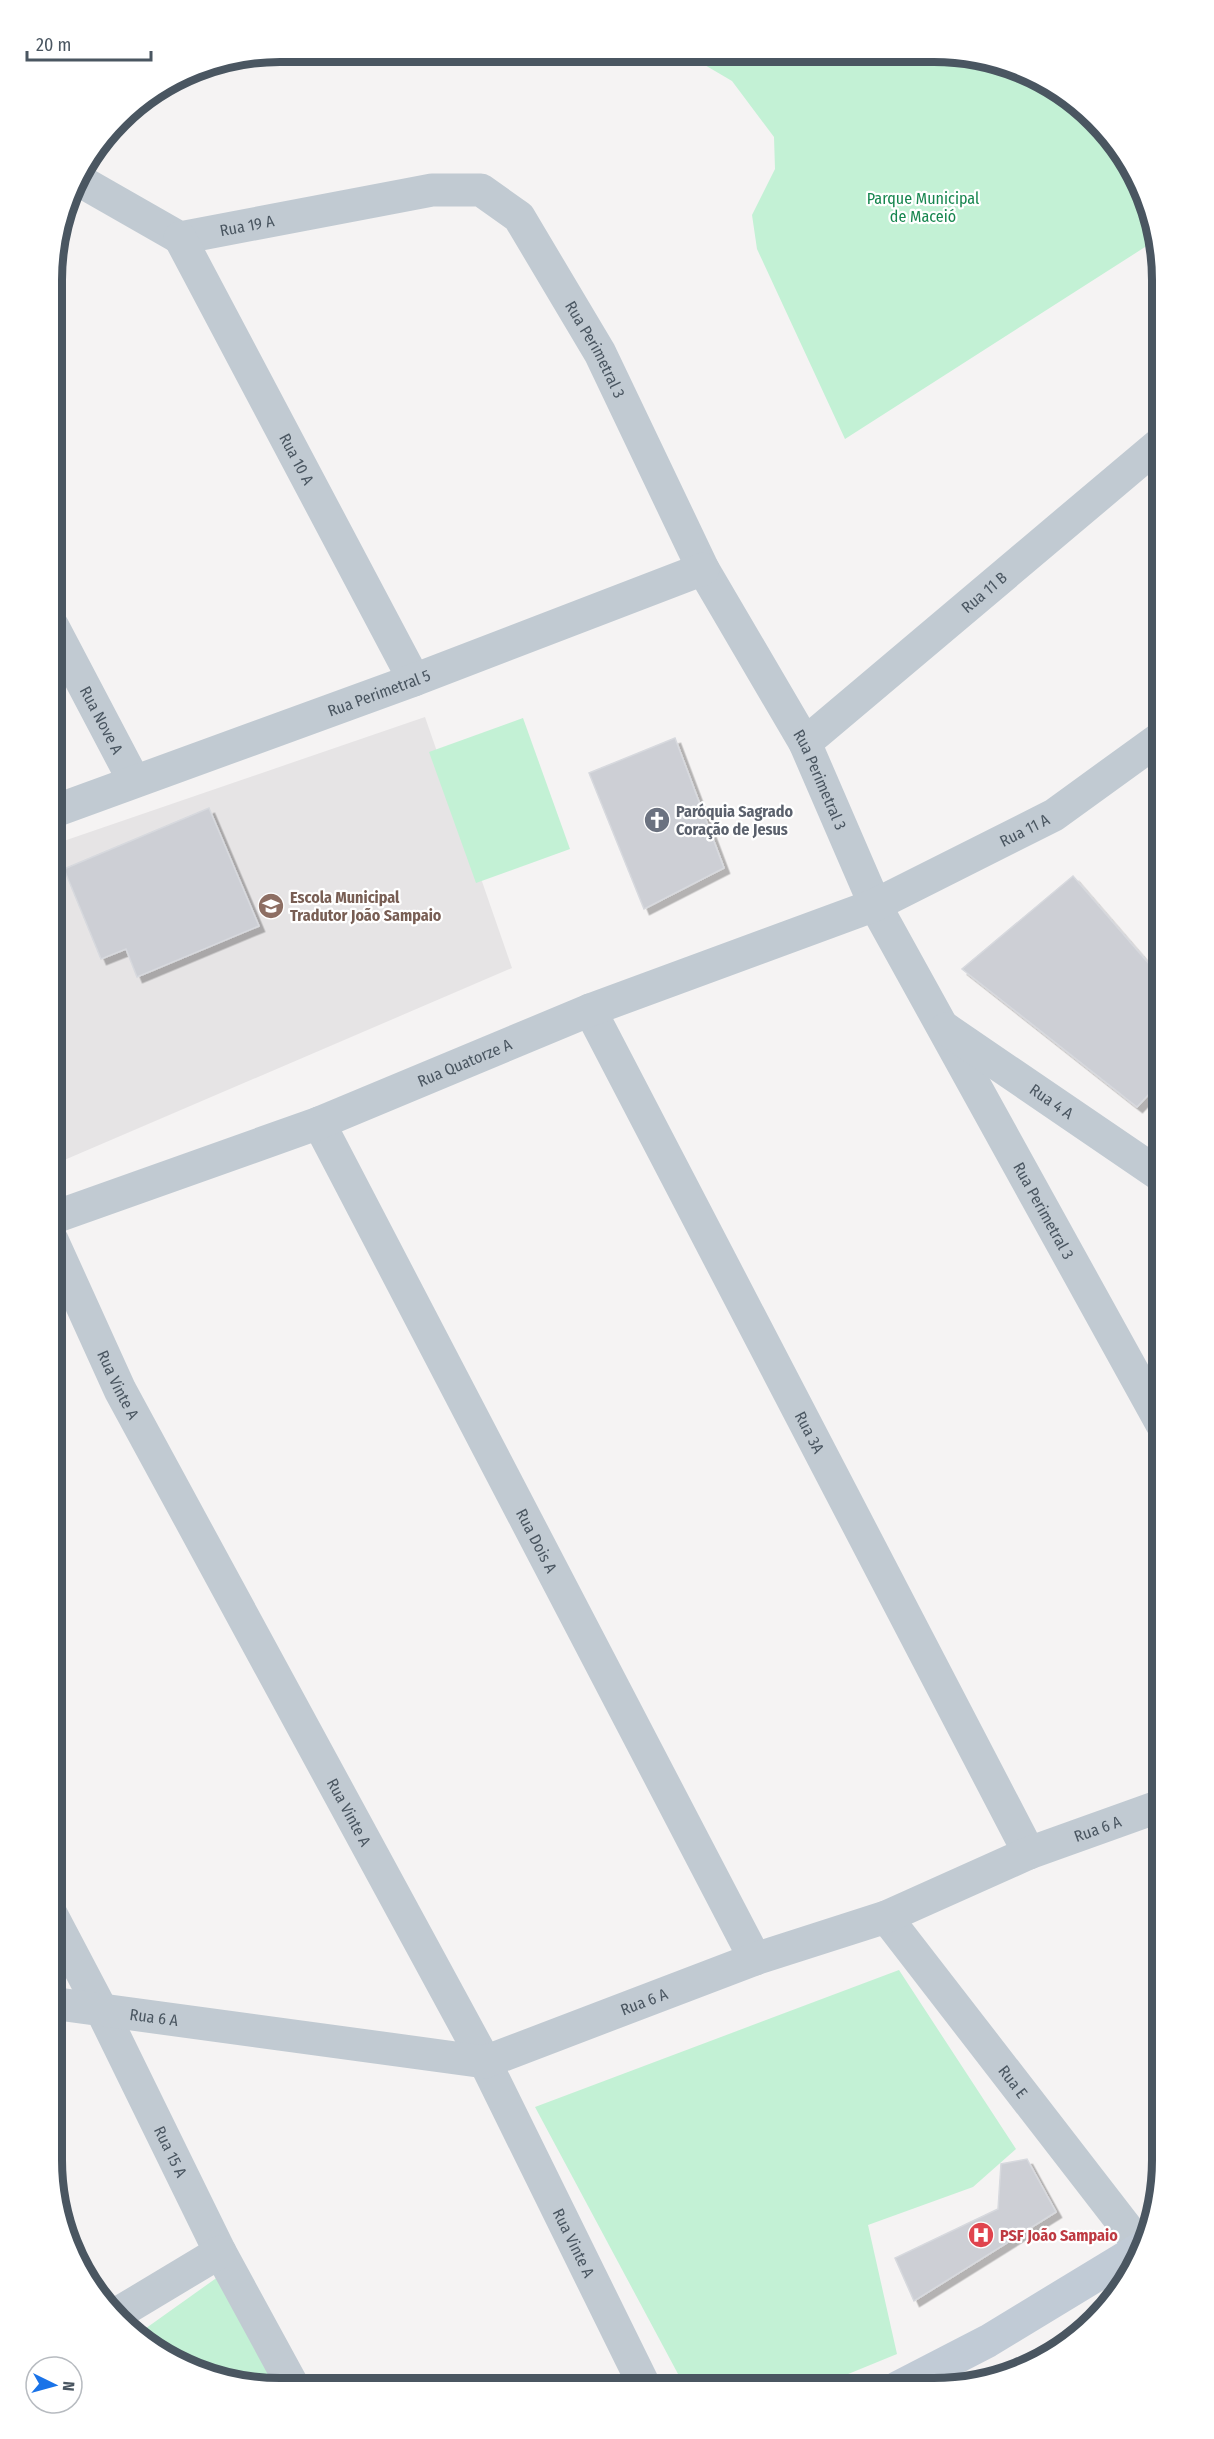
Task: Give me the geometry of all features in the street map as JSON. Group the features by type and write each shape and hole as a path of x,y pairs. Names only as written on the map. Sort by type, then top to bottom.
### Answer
{"street":[{"path":"84,183 180,238"},
{"name":"Rua 19 A","path":"180,238 432,190"},
{"name":"Rua Perimetral 3","path":"432,190 481,190 519,217 600,353 703,569 805,743 875,905 1152,1406"},
{"name":"Rua 10 A","path":"180,238 414,680"},
{"name":"Rua 11 B","path":"805,743 1152,450"},
{"name":"Rua Perimetral 5","path":"62,808 414,680 703,569"},
{"name":"Rua Nove A","path":"62,646 134,781"},
{"name":"Rua 11 A","path":"875,905 1054,815 1152,744"},
{"name":"Rua Quatorze A","path":"62,1214 319,1123 590,1010 875,905"},
{"name":"Rua 3A","path":"590,1010 1029,1853"},
{"name":"Rua 4 A","path":"941,1026 1152,1170"},
{"name":"Rua Dois A","path":"319,1123 755,1959"},
{"name":"Rua Vinte A","path":"62,1261 120,1390 484,2062 641,2378"},
{"name":"Rua 6 A","path":"62,2006 484,2062 755,1959 886,1917 1029,1853 1152,1809"},
{"name":"Rua E","path":"886,1917 1138,2238"},
{"name":"Rua 15 A","path":"62,1935 102,2011 220,2252 289,2378"},
{"path":"122,2311 220,2252"},
{"path":"916,2378 988,2341 1131,2254"}],"shaded area":[{"name":"Escola Municipal Tradutor João Sampaio","path":"425,717 512,968 62,1161 62,842"}],"green space":[{"name":"Parque Municipal de Maceió","path":"700,62 949,62 991,69 1018,78 1056,98 1089,125 1116,158 1136,196 1150,244 845,439 757,249 752,215 775,169 774,137 732,81"},
{"path":"523,718 570,849 476,883 429,752"},
{"path":"899,1970 1016,2149 973,2187 868,2225 897,2354 838,2378 680,2378 535,2107"},
{"path":"222,2274 275,2378 251,2376 196,2361 158,2341 144,2330"}],"building":[{"name":"Paróquia Sagrado Coração de Jesus","path":"675,738 724,868 644,909 589,773"},
{"path":"209,808 259,926 137,977 126,949 101,959 64,869"},
{"path":"1073,876 1152,967 1152,1091 1137,1107 962,969"},
{"name":"PSF João Sampaio","path":"1027,2159 1056,2212 914,2301 895,2258 998,2209 1001,2164"}],"place":[{"name":"Paróquia Sagrado Coração de Jesus","path":"657,820"},
{"name":"Escola Municipal Tradutor João Sampaio","path":"271,906"},
{"name":"PSF João Sampaio","path":"981,2235"}]}
